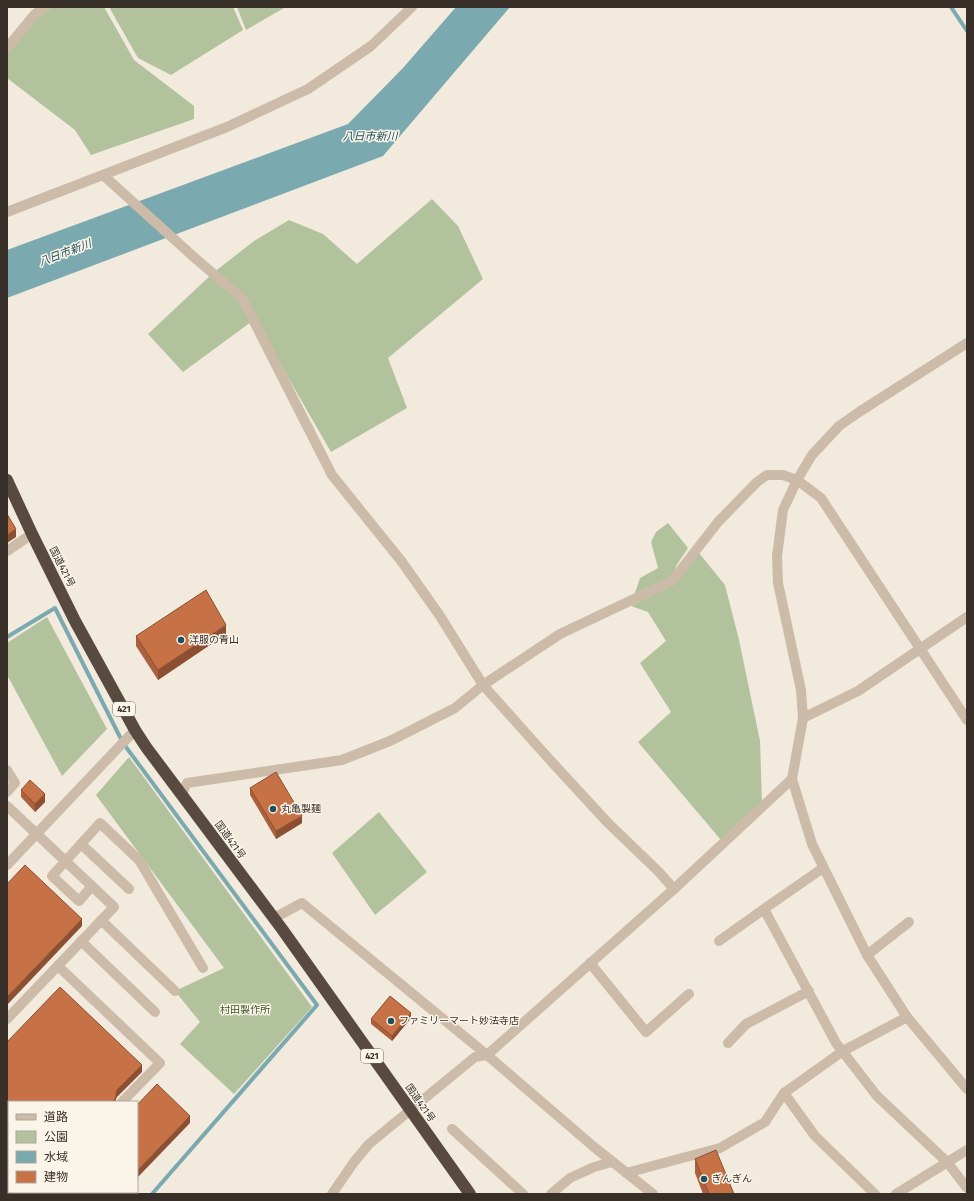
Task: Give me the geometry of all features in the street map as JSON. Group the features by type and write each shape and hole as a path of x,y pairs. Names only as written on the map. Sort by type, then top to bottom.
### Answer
{"highway":[{"name":"国道421号","path":"7,480 75,621 135,730 217,844 274,918 470,1194"}],"street":[{"path":"7,48 33,11 46,7"},
{"path":"7,212 227,127 308,89 371,46 412,7"},
{"path":"103,175 196,259 242,298 332,475 402,562 440,616 483,685 560,772 608,823 659,872 674,889"},
{"path":"967,343 839,426 812,455 797,480 783,510 777,556 778,582 801,690 803,718 792,779 812,844 867,955 907,1017 967,1089"},
{"path":"182,794 187,783 342,760 390,741 455,708 483,685 560,634 672,581 718,522 757,482 767,475 783,475 797,480 821,498 967,720"},
{"path":"7,551 32,534"},
{"path":"803,718 858,691 967,617"},
{"path":"7,865 135,730"},
{"path":"7,770 15,783 7,792"},
{"path":"332,1194 354,1162 370,1144 475,1057 487,1055 674,889 792,779"},
{"path":"7,1019 114,907 66,861 9,811"},
{"path":"92,886 79,900 52,876 100,824 139,860 203,968"},
{"path":"82,844 129,889"},
{"path":"719,941 823,868"},
{"path":"274,918 302,903 487,1055 612,1162 653,1194"},
{"path":"764,910 836,1043 878,1096 947,1162 967,1188"},
{"path":"101,920 176,991"},
{"path":"867,955 910,922"},
{"path":"81,941 155,1012"},
{"path":"590,963 646,1032 689,994"},
{"path":"58,966 160,1063 123,1101"},
{"path":"728,1043 746,1024 809,991"},
{"path":"626,1173 720,1148 764,1122 784,1093 842,1051 907,1017"},
{"path":"784,1093 815,1136 876,1194"},
{"path":"452,1130 523,1194"},
{"path":"896,1194 967,1150"},
{"path":"551,1194 570,1178 594,1167 612,1162"}],"green space":[{"path":"46,7 104,7 134,60 194,106 194,119 91,155 75,130 7,78 7,48"},
{"path":"109,7 233,7 243,30 171,75 138,58"},
{"path":"237,7 284,7 284,8 246,30"},
{"path":"432,199 458,226 483,279 388,358 407,408 331,452 244,301 251,322 183,372 148,334 213,273 254,241 289,220 323,234 357,264"},
{"path":"668,523 688,548 676,566 672,581 633,599 640,578 658,568 651,542 656,532"},
{"path":"699,553 725,585 739,640 760,741 762,804 721,840 638,742 671,712 640,663 666,641 648,612 631,606 673,584"},
{"path":"47,617 107,729 62,776 7,675 7,643"},
{"name":"村田製作所","path":"129,757 312,1007 234,1094 180,1044 200,1022 175,991 224,968 96,795"},
{"path":"379,812 427,872 375,915 332,853"}],"water":[{"name":"八日市新川","path":"456,7 510,7 383,156 7,298 7,250 348,124 403,68"}],"building":[{"path":"7,514 16,529 7,535"},
{"name":"洋服の青山","path":"206,590 226,625 158,670 136,636"},
{"path":"276,772 302,816 276,831 250,788"},
{"path":"30,780 45,794 35,804 21,790"},
{"path":"25,865 82,919 7,997 7,884"},
{"path":"60,987 142,1065 117,1090 116,1098 113,1101 8,1101 8,1193 24,1193 23,1194 7,1194 7,1042"},
{"name":"ファミリーマート妙法寺店","path":"390,996 411,1013 392,1036 371,1019"},
{"path":"157,1084 190,1116 138,1170 138,1104"},
{"path":"716,1150 734,1194 709,1194 695,1159"},
{"path":"53,1193 116,1193 115,1194 52,1194"}],"waterway":[{"path":"951,7 967,31"},
{"path":"7,637 55,608 123,743 317,1005 152,1194"}],"place":[{"name":"洋服の青山","path":"181,640"},
{"name":"丸亀製麺","path":"273,809"},
{"name":"ファミリーマート妙法寺店","path":"391,1021"},
{"name":"ぎんぎん","path":"704,1179"}]}
